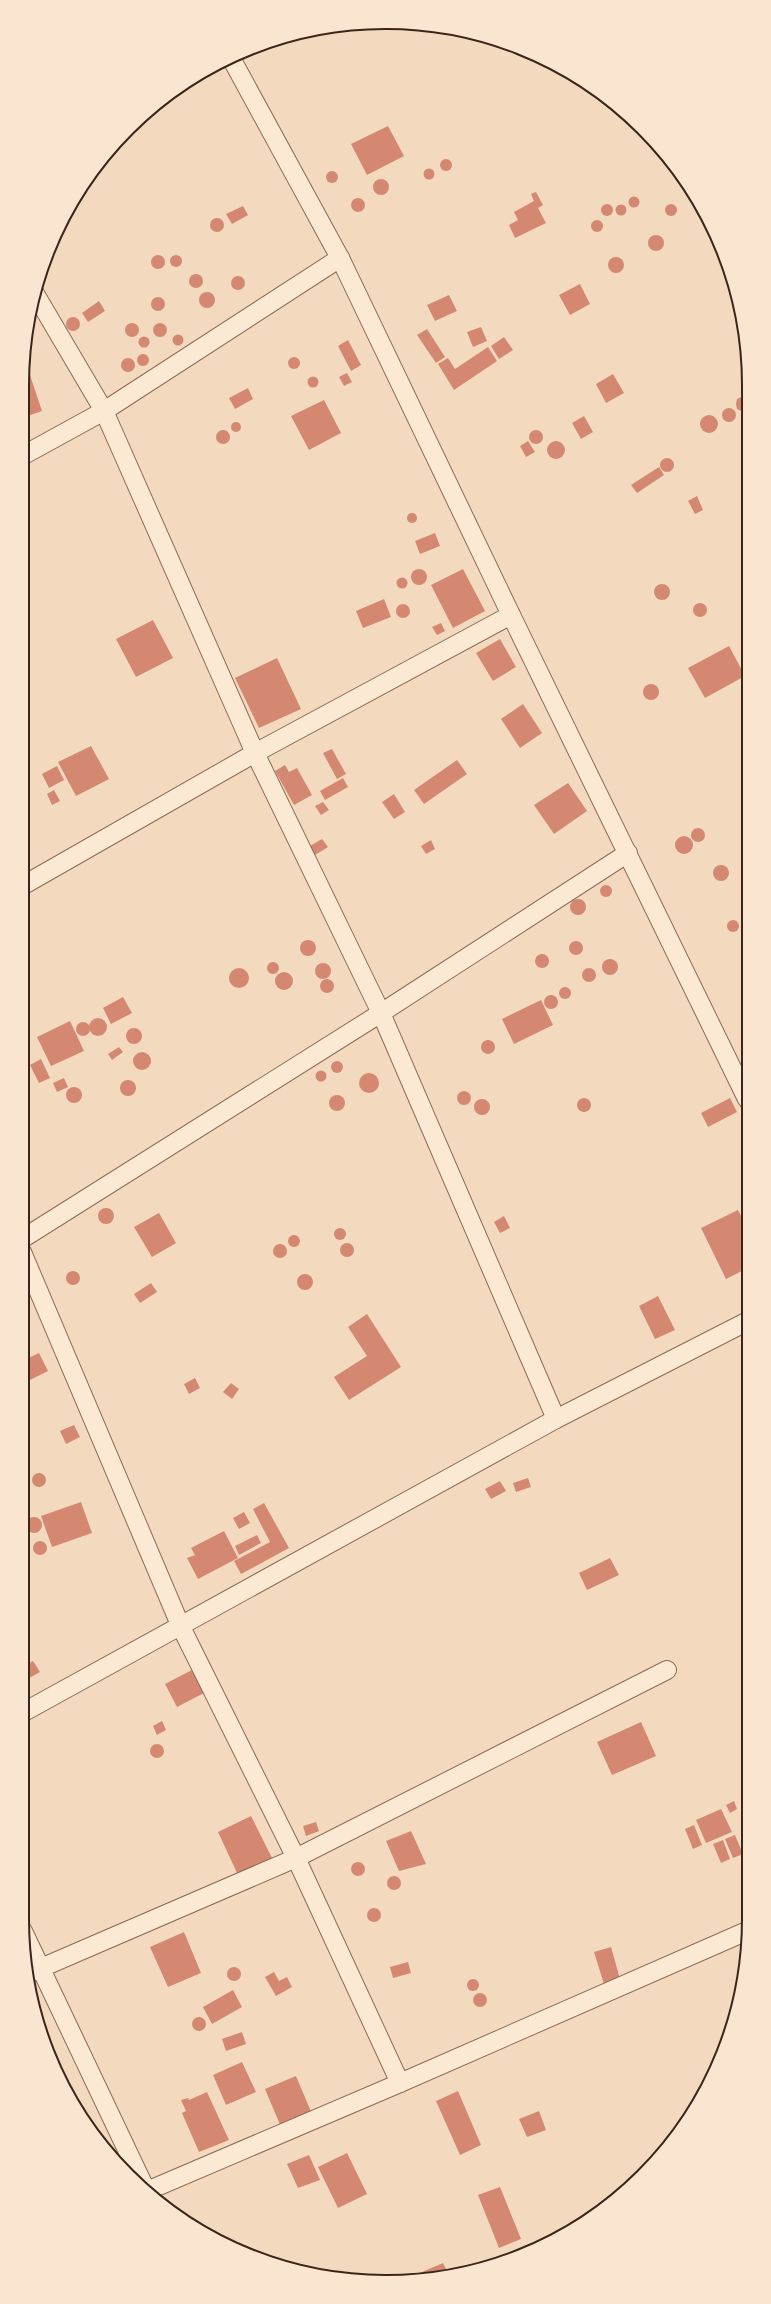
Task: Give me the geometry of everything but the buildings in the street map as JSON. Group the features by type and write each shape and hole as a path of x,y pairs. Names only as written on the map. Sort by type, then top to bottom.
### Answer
{"street":[{"path":"234,63 340,258 511,615 628,852 742,1089"},
{"path":"29,452 104,411 340,258"},
{"path":"39,301 104,411 255,752 381,1013 556,1419"},
{"path":"29,882 255,752 511,615"},
{"path":"29,1235 381,1013 628,852"},
{"path":"29,1269 181,1627 296,1858 400,2083"},
{"path":"29,1709 181,1627 556,1419 742,1324"},
{"path":"141,2179 34,1971 296,1858 666,1670"},
{"path":"151,2188 400,2083 741,1933"}]}
